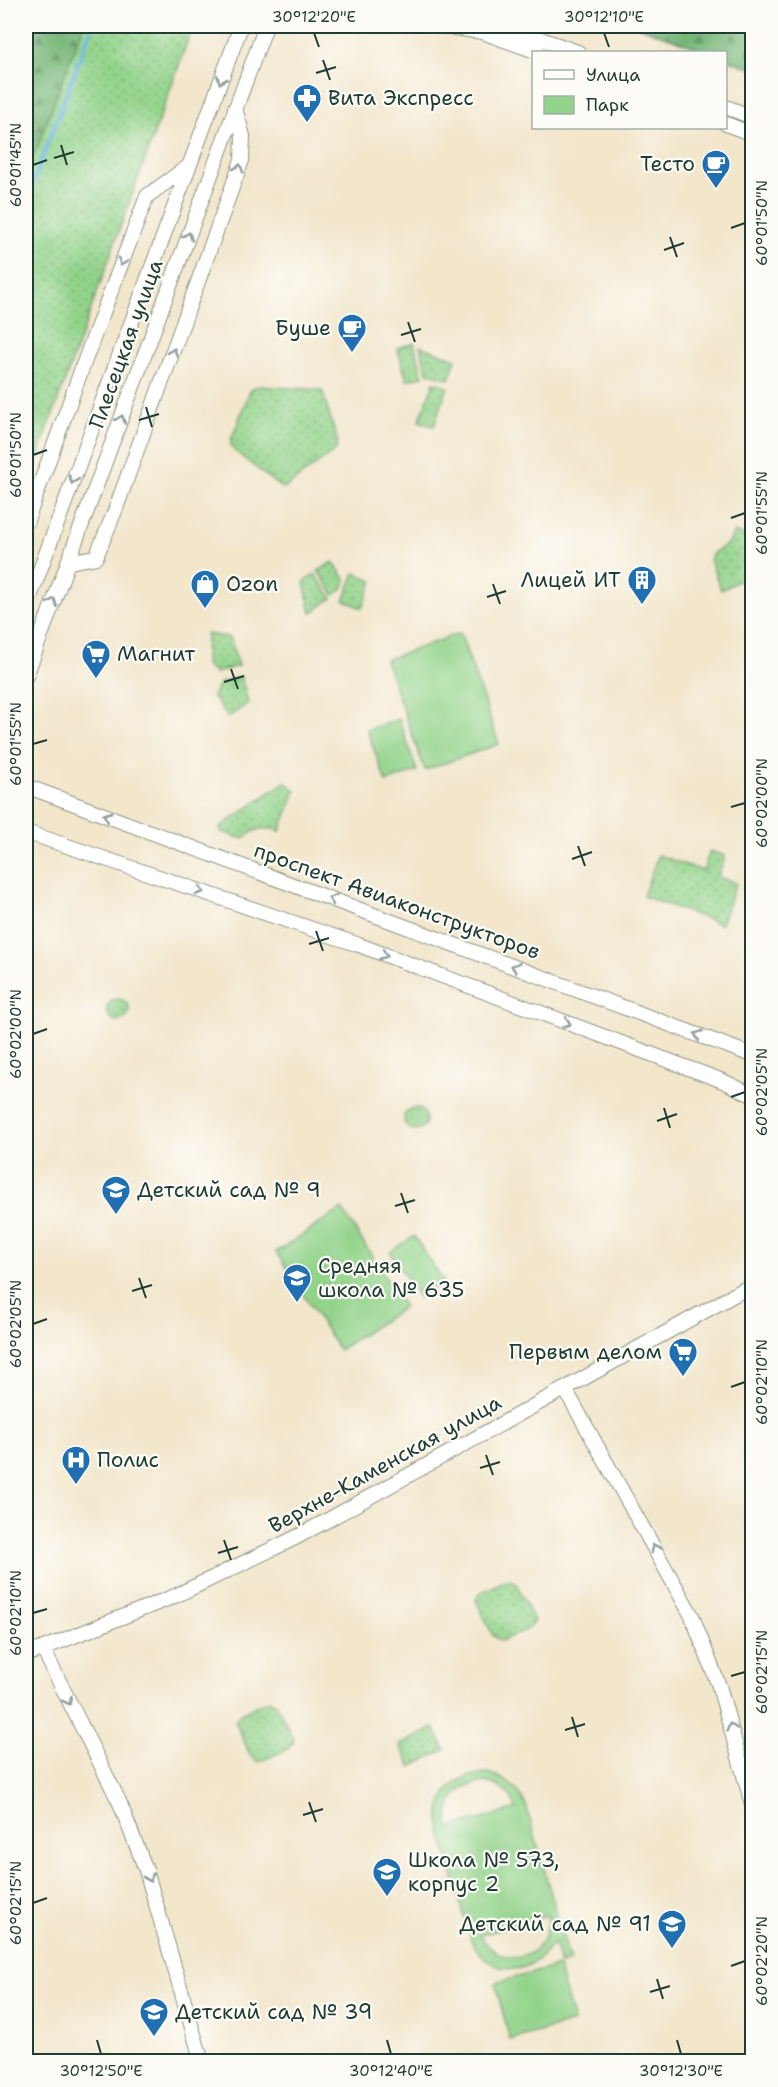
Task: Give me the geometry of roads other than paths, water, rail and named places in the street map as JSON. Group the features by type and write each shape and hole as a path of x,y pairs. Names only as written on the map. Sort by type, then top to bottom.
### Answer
{"street":[{"name":"Плесецкая улица","path":"26,608 242,26"},
{"name":"Плесецкая улица","path":"26,676 266,26"},
{"path":"441,26 482,32 535,51"},
{"path":"504,26 575,51"},
{"path":"727,107 753,117"},
{"path":"68,562 96,557 115,511 243,160 243,136 236,108"},
{"path":"727,124 753,134"},
{"path":"26,523 147,196 189,166"},
{"name":"проспект Авиаконструкторов","path":"26,786 753,1056"},
{"path":"26,832 359,945 723,1081 753,1095"},
{"name":"Верхне-Каменская улица","path":"26,1655 175,1596 288,1542 753,1285"},
{"path":"566,1389 692,1616 719,1686 753,1804"},
{"path":"43,1649 119,1801 138,1848 156,1899 202,2061"}],"waterway":[{"path":"26,202 92,26"}],"place":[{"name":"Вита Экспресс","path":"307,124"},
{"name":"Тесто","path":"716,190"},
{"name":"Буше","path":"352,354"},
{"name":"Лицей ИТ","path":"642,606"},
{"name":"Ozon","path":"205,610"},
{"name":"Магнит","path":"96,680"},
{"name":"Детский сад № 9","path":"116,1216"},
{"name":"Средняя школа № 635","path":"297,1304"},
{"name":"Первым делом","path":"683,1378"},
{"name":"Полис","path":"76,1486"},
{"name":"Школа № 573, корпус 2","path":"387,1898"},
{"name":"Детский сад № 91","path":"672,1950"},
{"name":"Детский сад № 39","path":"154,2038"}]}
